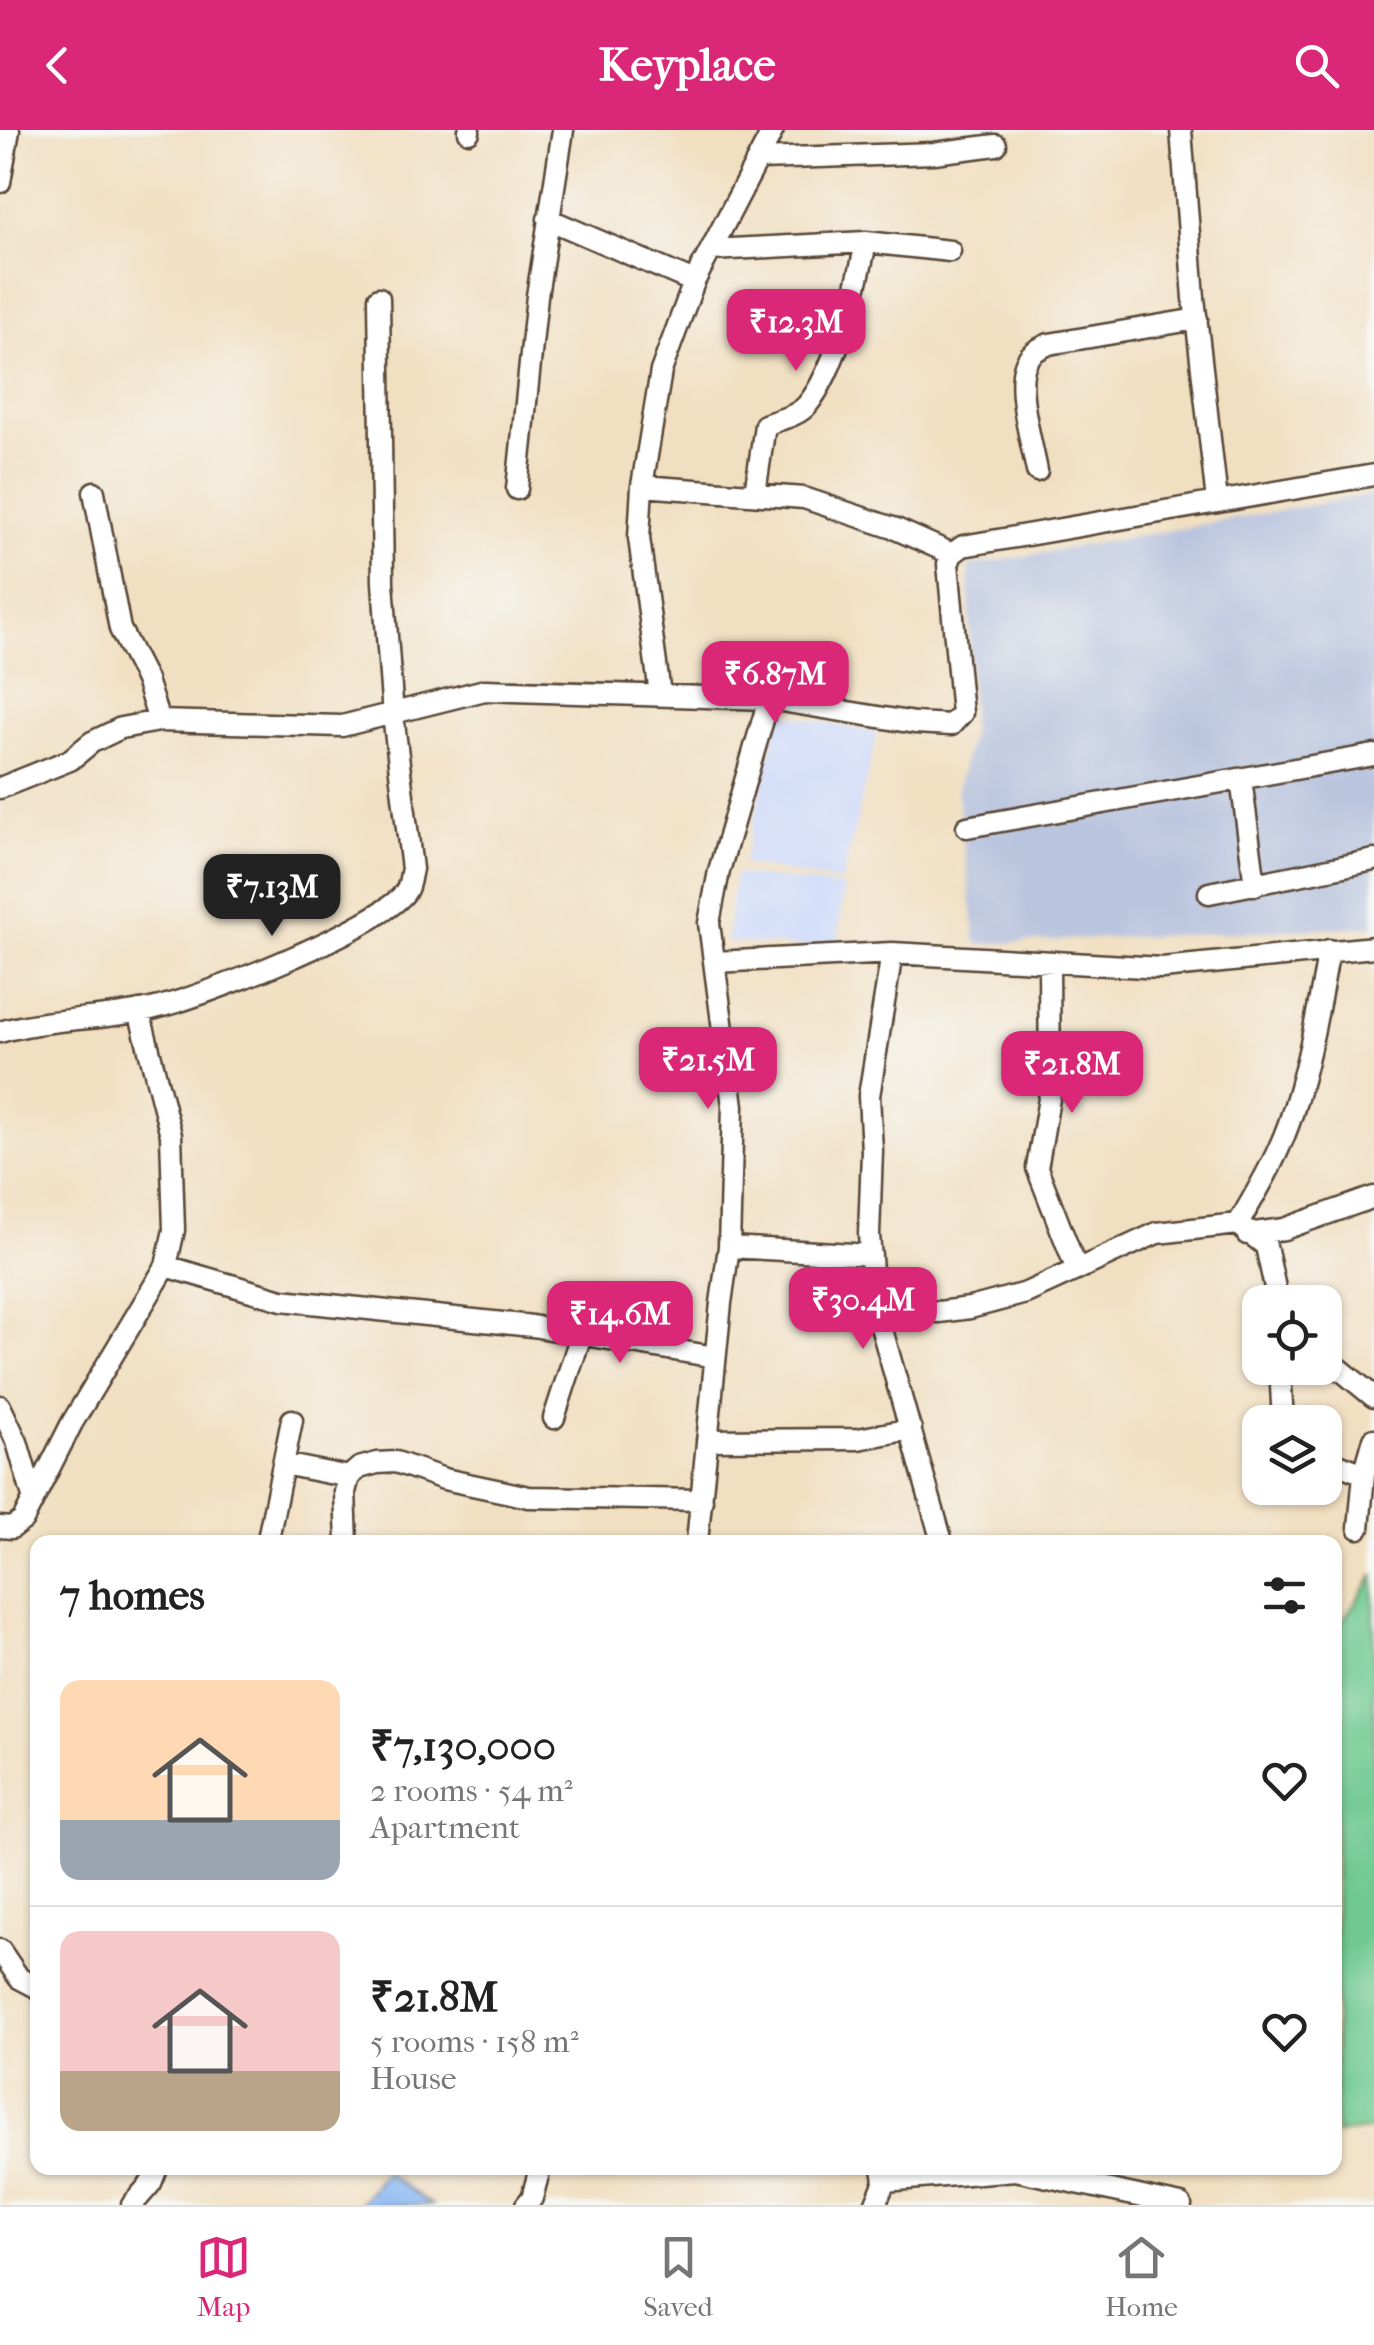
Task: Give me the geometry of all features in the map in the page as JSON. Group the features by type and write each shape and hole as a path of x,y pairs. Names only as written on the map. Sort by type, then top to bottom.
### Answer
{"street":[{"path":"0,182 9,130"},
{"path":"517,490 534,324 563,130"},
{"path":"660,694 639,538 642,486 661,371 694,282 773,130"},
{"path":"1180,130 1217,500"},
{"path":"760,159 934,152 996,144"},
{"path":"548,219 694,282"},
{"path":"711,250 866,242 950,250"},
{"path":"755,492 764,425 790,417 806,406 823,377 856,294 866,242"},
{"path":"0,1032 138,1011 190,998 266,970 386,911 408,889 412,869 393,715 383,583 379,298"},
{"path":"1037,472 1023,384 1024,366 1031,353 1049,344 1197,319"},
{"path":"0,788 70,760 92,742 120,728 159,720 342,726 485,690 769,700 916,724 951,724 962,713 948,564 952,554 963,546 1374,475"},
{"path":"642,486 804,498 952,554"},
{"path":"94,492 120,629 146,680 159,720"},
{"path":"698,1535 730,1247 733,1106 709,923 718,872 769,700"},
{"path":"967,827 1374,755"},
{"path":"1241,779 1254,885"},
{"path":"1209,893 1374,860"},
{"path":"714,962 892,953 1162,968 1374,947"},
{"path":"1243,1229 1293,1113 1314,1036 1329,950"},
{"path":"892,953 869,1096 870,1255 875,1305 940,1535"},
{"path":"1049,964 1050,1092 1037,1168 1077,1270"},
{"path":"0,1527 12,1528 23,1520 72,1424 166,1266 174,1230 170,1135 138,1011"},
{"path":"875,1305 939,1312 970,1308 1026,1293 1157,1233 1284,1229 1374,1197"},
{"path":"1243,1229 1266,1246 1274,1285"},
{"path":"730,1247 870,1255"},
{"path":"166,1266 282,1300 581,1334 716,1357"},
{"path":"554,1418 581,1334"},
{"path":"1342,1371 1374,1397"},
{"path":"0,1406 8,1445 34,1497"},
{"path":"269,1534 292,1420"},
{"path":"707,1440 858,1439 911,1429"},
{"path":"1358,1528 1364,1474 1374,1439"},
{"path":"347,1535 345,1492 349,1478 360,1468 377,1462 396,1462 444,1479 528,1498 702,1500"},
{"path":"283,1464 349,1478"},
{"path":"1342,1466 1364,1474"},
{"path":"0,1950 19,1978 30,1984"},
{"path":"132,2205 154,2175"},
{"path":"526,2205 538,2175"},
{"path":"874,2205 884,2175"},
{"path":"1036,2175 1118,2198 1180,2205"}],"shaded area":[{"path":"1374,494 1374,926 976,944 957,791 971,732 969,566"},
{"path":"780,713 877,733 842,882 743,864"},
{"path":"735,874 844,887 837,949 726,942"}],"green space":[{"path":"1374,1576 1374,2129 1342,2133 1342,1621"}],"water":[{"path":"383,2175 389,2175 432,2205 359,2205"}]}
